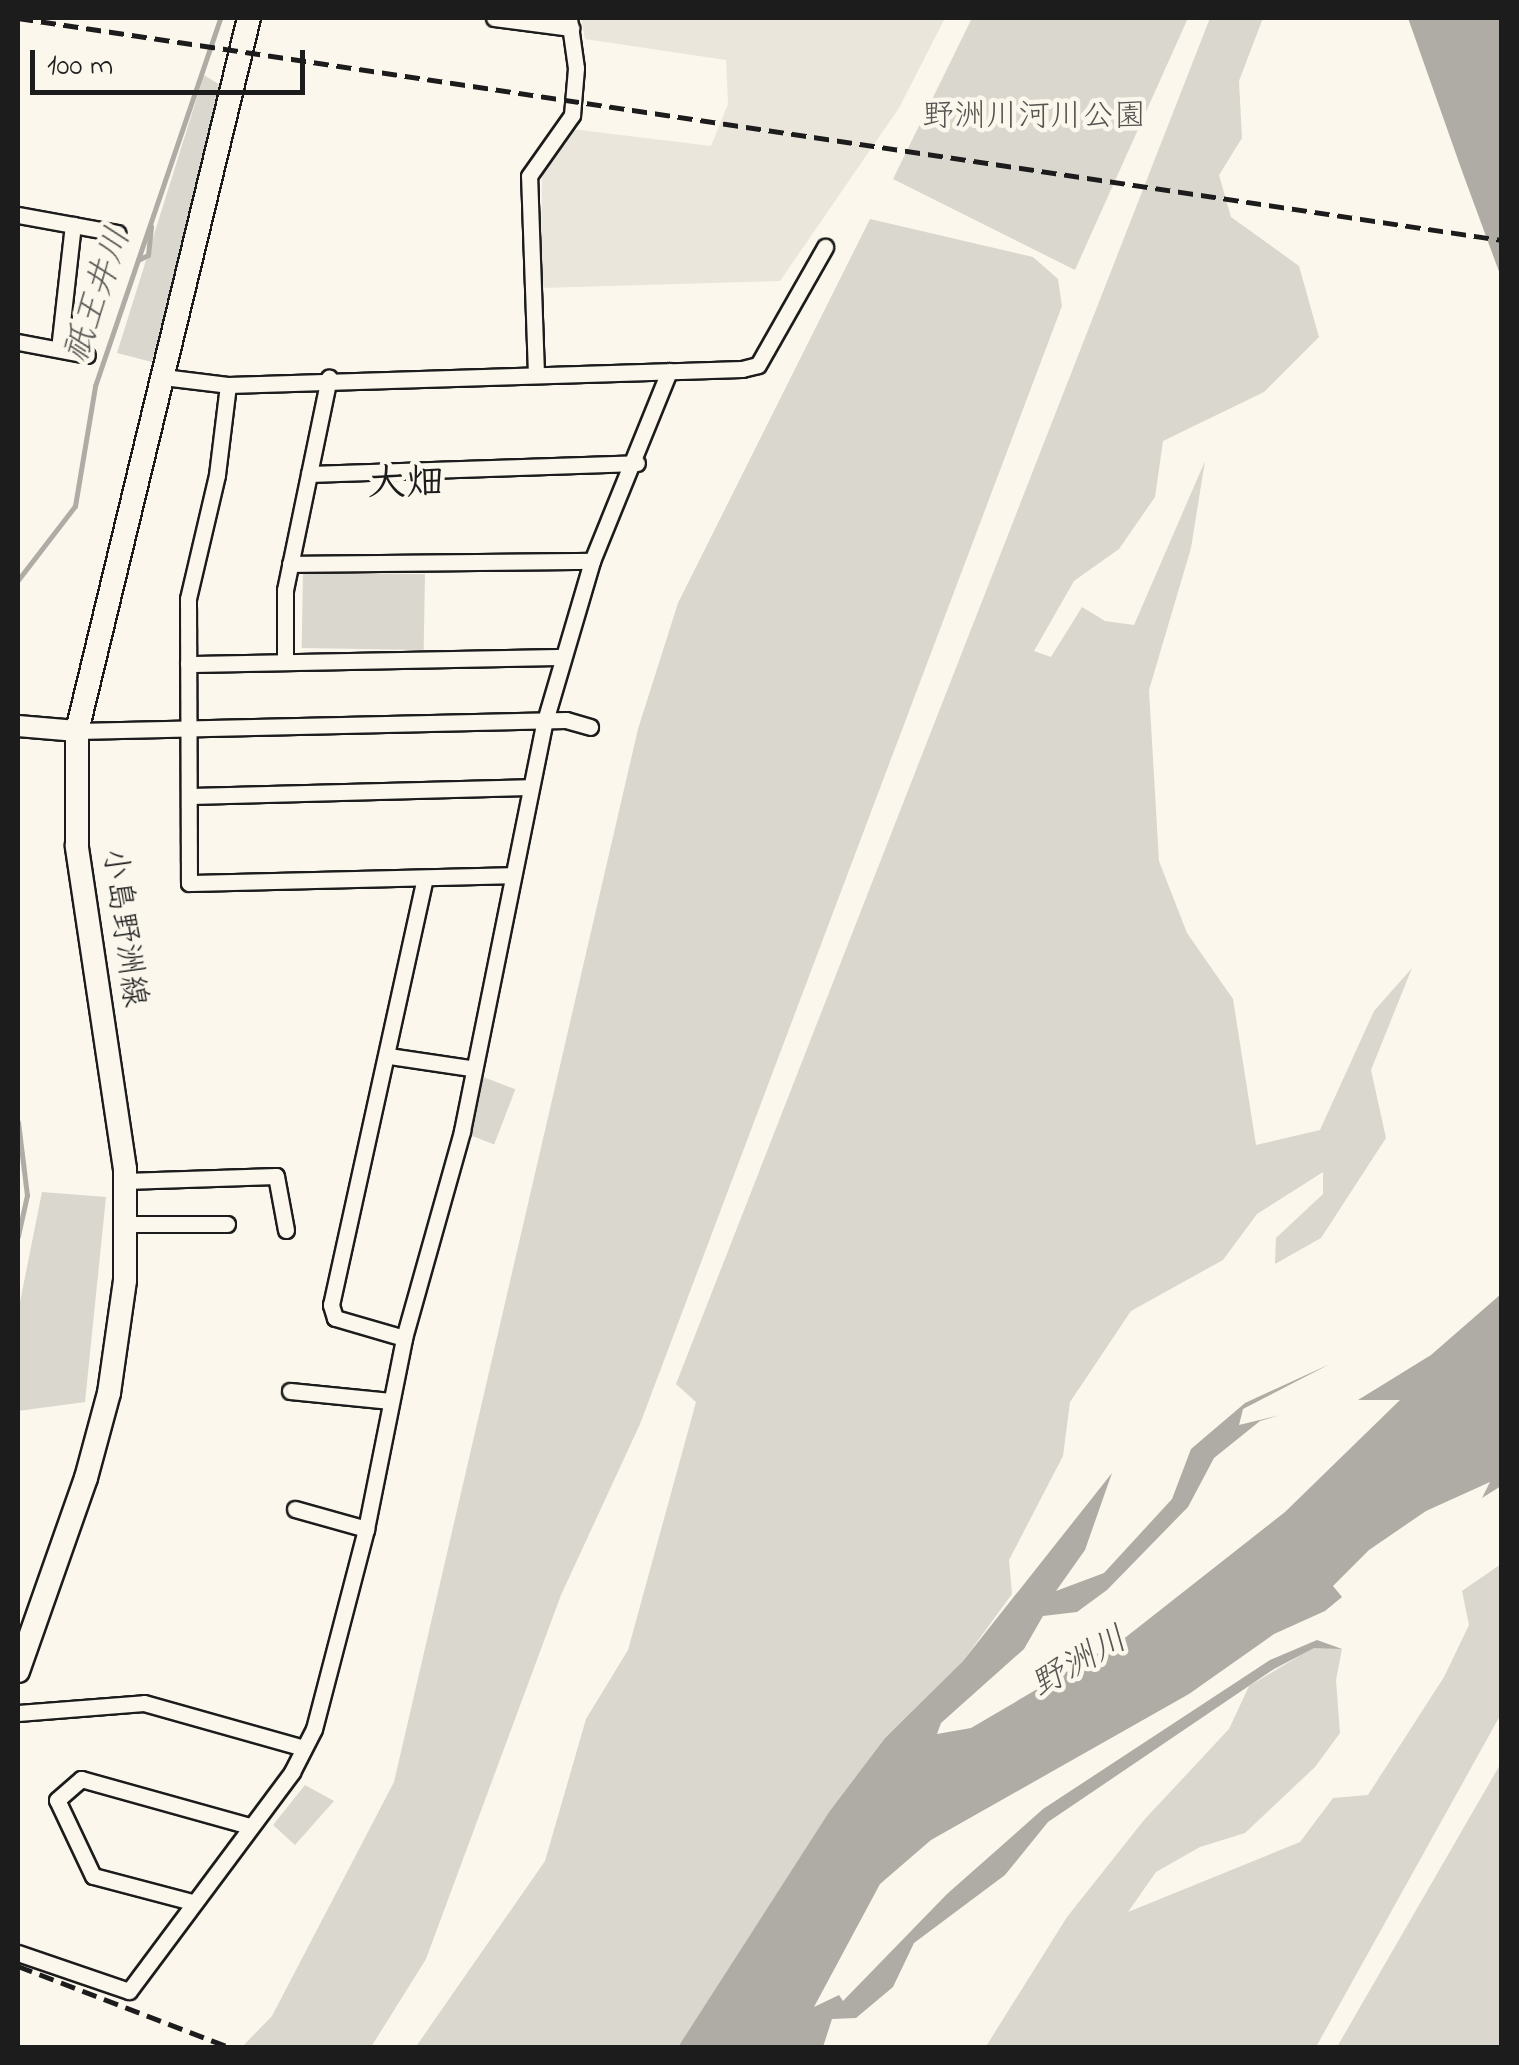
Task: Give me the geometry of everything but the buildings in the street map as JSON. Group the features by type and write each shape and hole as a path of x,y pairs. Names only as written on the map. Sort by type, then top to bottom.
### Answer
{"main road":[{"name":"小島野洲線","path":"18,1671 109,1393 125,1280 125,1181 76,846 77,731 249,18"}],"street":[{"path":"494,18 570,23 572,115 529,176 536,374"},
{"path":"18,214 118,232"},
{"path":"59,349 73,225"},
{"path":"163,377 228,385 330,378 669,371 758,365 825,247"},
{"path":"18,342 88,355"},
{"path":"18,1953 129,1991 304,1748 366,1528 404,1338 462,1131 470,1068 506,936 512,875 546,720 592,561 637,463 669,371"},
{"path":"285,661 290,564 330,378"},
{"path":"228,385 217,475 188,599 190,883 512,875"},
{"path":"309,474 637,463"},
{"path":"290,564 592,561"},
{"path":"188,664 564,656"},
{"path":"18,726 77,731 546,720 590,727"},
{"path":"189,796 530,788"},
{"path":"404,1338 335,1318 331,1305 389,1056 425,878"},
{"path":"389,1056 470,1068"},
{"path":"125,1181 276,1176 286,1230"},
{"path":"125,1224 226,1224"},
{"path":"290,1391 392,1401"},
{"path":"295,1509 366,1528"},
{"path":"18,1713 144,1703 304,1748"},
{"path":"192,1902 93,1876 57,1800 81,1779 248,1826"}],"shaded area":[{"path":"581,18 945,18 899,108 780,281 541,288 542,173 572,129 711,146 728,104 726,60 585,39"},
{"path":"1408,18 1501,19 1501,277 1462,171"},
{"path":"1501,1294 1501,1486 1482,1498 1490,1482 1426,1511 1369,1550 1333,1586 1342,1597 1325,1611 1274,1634 1189,1694 931,1840 880,1884 814,2007 839,1995 843,2001 947,1894 1043,1809 1270,1660 1317,1640 1342,1649 1314,1648 1274,1669 1048,1822 1005,1875 914,1943 893,1987 856,2018 832,2019 823,2047 678,2047 829,1812 885,1738 963,1661 1112,1473 1085,1550 1056,1591 1104,1573 1172,1499 1191,1449 1245,1403 1330,1364 1243,1409 1239,1425 1280,1415 1260,1421 1214,1458 1188,1507 1107,1590 1077,1612 1043,1616 1024,1649 941,1723 937,1734 971,1728 1126,1637 1285,1512 1400,1400 1358,1400 1431,1355"}],"green space":[{"name":"野洲川河川公園","path":"972,18 1188,18 1075,270 893,179"},
{"path":"1210,18 1263,18 1239,81 1242,138 1219,175 1231,217 1299,266 1319,337 1264,392 1163,441 1155,497 1119,549 1074,581 1034,651 1051,657 1082,607 1105,621 1134,625 1205,461 1191,548 1149,690 1159,861 1187,933 1233,999 1256,1145 1320,1130 1374,1011 1412,968 1371,1070 1386,1138 1321,1238 1275,1264 1276,1238 1323,1194 1323,1172 1257,1214 1223,1260 1131,1311 1070,1402 1063,1456 1009,1560 1012,1594 963,1661 885,1738 829,1812 678,2047 415,2048 545,1861 586,1719 628,1650 696,1402 676,1384"},
{"path":"204,75 225,88 152,362 117,353"},
{"path":"870,219 1033,257 1058,279 1062,306 640,1424 561,1595 426,1959 371,2047 242,2047 272,2016 394,1782 638,729 678,603"},
{"path":"303,572 425,574 424,650 302,648"},
{"path":"478,1075 515,1089 494,1144 457,1130"},
{"path":"42,1192 106,1197 85,1402 18,1411 18,1312"},
{"path":"1501,1564 1501,1714 1316,2047 985,2048 1067,1917 1144,1820 1229,1729 1249,1686 1314,1647 1342,1649 1336,1680 1340,1733 1315,1767 1245,1833 1200,1847 1156,1872 1128,1912 1300,1842 1333,1798 1368,1795 1444,1677 1469,1625 1462,1591"},
{"path":"1501,1763 1498,2048 1337,2047"},
{"path":"305,1785 334,1801 295,1845 273,1825"}],"waterway":[{"name":"祇王井川","path":"18,580 75,506 95,386 220,18"},
{"path":"138,260 148,255 151,226"},
{"path":"18,1122 27,1195 18,1236"}],"railway":[{"path":"18,18 1502,240"},
{"path":"18,1966 232,2048"}],"district":[{"name":"大畑","path":"406,486"}],"water label":[{"name":"野洲川","path":"1080,1664"}]}
